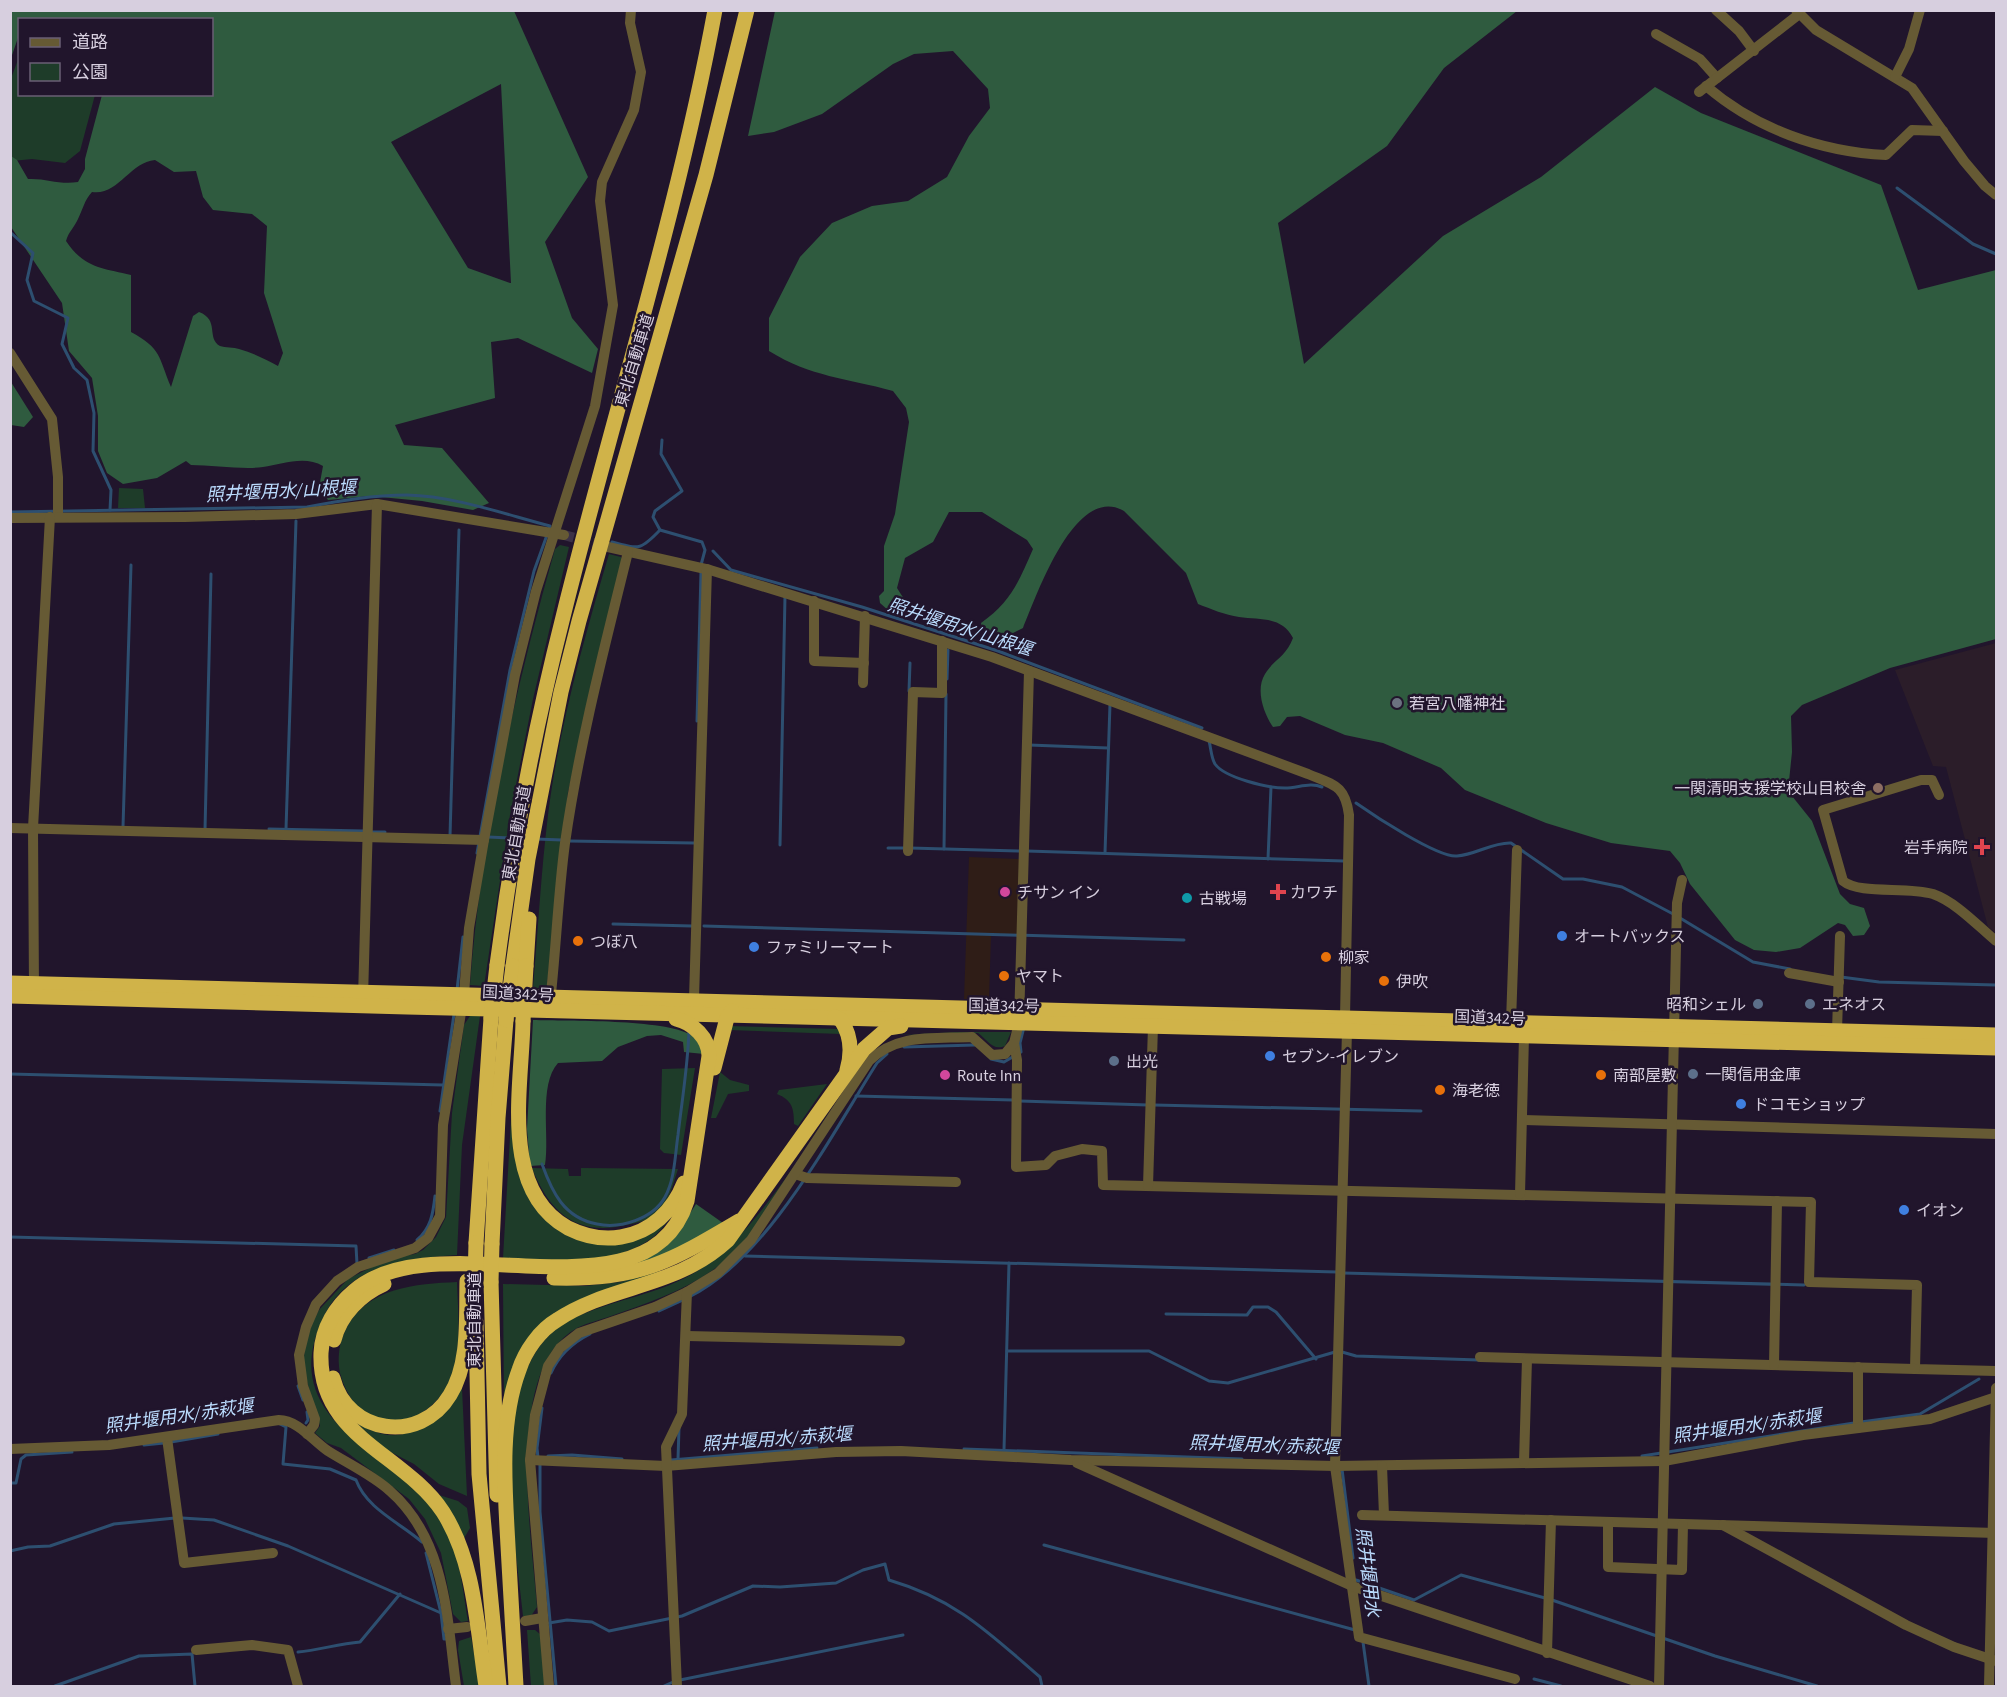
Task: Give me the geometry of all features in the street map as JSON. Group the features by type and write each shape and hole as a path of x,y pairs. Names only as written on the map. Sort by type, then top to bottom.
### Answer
{"highway":[{"name":"東北自動車道","path":"512,966 515,846 545,691 603,460 657,271 685,156 715,10"},
{"name":"東北自動車道","path":"499,1686 479,1474 471,1282 482,1115 499,1019 512,966 528,859 561,692 599,543 706,175 747,10"},
{"path":"512,966 523,1021 519,1121 522,1159 531,1190 550,1216 574,1231 589,1236 620,1238 635,1233 649,1227 673,1206 691,1163"},
{"name":"国道342号","path":"10,983 34,990 463,1001 549,1012 727,1018 976,1022 1019,1016 1346,1024 1524,1036 1837,1031 1996,1035"},
{"name":"国道342号","path":"10,996 34,990"},
{"name":"国道342号","path":"463,1001 551,996 694,999 1019,1016 1153,1026 1511,1022 1675,1034 1996,1048"},
{"path":"706,1087 717,1060 727,1018 740,1002"},
{"path":"763,1003 771,1007 819,1009 841,1020 846,1028 850,1052 845,1074"},
{"path":"486,1686 466,1568 451,1527 429,1495 370,1446 335,1409 327,1393 321,1362 325,1331 342,1301 357,1287 384,1273 401,1268 458,1262 569,1268 610,1263 631,1257 664,1237 679,1221 687,1201 691,1163 706,1087 709,1049 700,1034 680,1020 644,1015"},
{"name":"東北自動車道","path":"499,1019 498,1118 491,1282 493,1415 497,1508 516,1686"},
{"path":"516,1686 506,1473 508,1423 518,1370 531,1346 556,1320 584,1306 660,1281 698,1263 728,1239 845,1074 864,1049 888,1028 976,1022"},
{"path":"471,1282 462,1363 458,1380 443,1405 422,1422 392,1428 377,1426 352,1412 336,1390 331,1362 332,1348 338,1328 349,1310 356,1302 380,1286 394,1280 457,1272 573,1278 628,1274 682,1255 744,1218"}],"street":[{"path":"307,1434 314,1425 315,1419 303,1386 299,1355 306,1327 316,1304 337,1281 358,1267 415,1248 428,1238 440,1216 443,1125 463,1001 469,928 515,675 536,591 560,534 595,406 613,305 600,201 602,182 634,110 641,72 630,23 631,10"},
{"path":"1716,10 1739,31 1754,51"},
{"path":"1895,76 1909,48 1920,10"},
{"path":"1943,131 1912,130 1886,155 1821,147 1746,116 1702,89 1754,51 1797,13 1816,30 1912,88 1985,186 1996,195"},
{"path":"1656,34 1700,59 1717,78"},
{"path":"10,353 52,418 58,477 33,828 34,990"},
{"path":"10,518 185,518 286,514 377,504 560,534"},
{"path":"363,997 377,504"},
{"path":"608,547 707,569 942,641 1029,670 1308,774 1334,784 1344,792 1349,815 1335,1466 1359,1637 1515,1678"},
{"path":"549,1012 565,845 575,780 594,687 628,552"},
{"path":"694,999 707,569"},
{"path":"814,601 814,662 864,663"},
{"path":"863,683 865,616"},
{"path":"908,851 913,692 942,693 942,641"},
{"path":"1029,670 1019,1016 1014,1043 1017,1060 1016,1167 1046,1164 1055,1156 1082,1149 1102,1151 1103,1185 1811,1202 1809,1282 1917,1286 1915,1369"},
{"path":"1939,795 1932,780 1921,780 1823,810 1843,881 1852,889 1909,888 1936,895 1996,941"},
{"path":"10,828 484,840"},
{"path":"1511,1022 1517,850"},
{"path":"1659,1686 1677,903 1682,880"},
{"path":"1837,1031 1840,936"},
{"path":"1789,973 1839,982"},
{"path":"1148,1186 1153,1026"},
{"path":"1520,1194 1524,1036"},
{"path":"549,1686 530,1460 540,1387 548,1365 560,1348 579,1333 655,1307 687,1292 718,1273 751,1240 869,1061 881,1048 897,1042 972,1037 992,1055 998,1055 1005,1054 1014,1043"},
{"path":"1522,1120 1996,1134"},
{"path":"795,1174 807,1178 957,1182"},
{"path":"1774,1365 1777,1201"},
{"path":"677,1686 666,1446 682,1414 687,1336 687,1292"},
{"path":"687,1336 900,1341"},
{"path":"1480,1358 1996,1371"},
{"path":"1524,1462 1527,1359"},
{"path":"1858,1367 1858,1428"},
{"path":"1989,1686 1993,1660 1996,1388"},
{"path":"530,1460 666,1466 879,1451 1071,1460 1335,1466 1664,1461 1763,1441 1930,1419 1996,1397"},
{"path":"10,1449 109,1445 279,1420 291,1422 389,1489 418,1521 435,1557 456,1686"},
{"path":"167,1438 184,1563 273,1553"},
{"path":"1071,1460 1352,1586 1650,1686"},
{"path":"1382,1466 1384,1515"},
{"path":"1362,1515 1994,1533"},
{"path":"1547,1653 1551,1520"},
{"path":"1608,1522 1608,1567 1682,1570 1683,1524"},
{"path":"1723,1525 1906,1626 1993,1660"},
{"path":"525,1620 542,1618"},
{"path":"448,1629 467,1627"},
{"path":"196,1650 252,1645 288,1650 298,1686"}],"shaded area":[{"name":"岩手病院","path":"1996,643 1996,933 1988,927 1946,767 1933,766 1895,670"},
{"path":"969,857 1019,859 1017,935 991,934 989,1000 964,999"}],"green space":[{"path":"11,10 514,11 588,177 545,242 572,318 598,349 592,373 518,338 491,342 495,398 395,425 404,445 442,448 489,503 473,510 422,501 370,496 328,500 319,488 323,466 309,461 247,468 191,465 186,461 157,478 123,484 107,473 98,451 98,416 92,378 69,351 62,303 11,227 11,156 17,160 28,179 78,182 85,169 85,159 102,96 213,96 213,18 18,18 18,38 11,58","holes":["501,84 511,283 468,268 391,142","155,160 174,172 196,171 203,197 213,210 252,214 267,226 264,293 283,353 278,366 237,348 220,346 216,343 209,320 199,312 193,316 171,387 158,354 148,343 131,332 131,275 94,266 80,257 66,241 92,192 109,189 146,162"]},
{"path":"775,11 1517,11 1444,68 1387,146 1278,223 1304,364 1443,236 1541,177 1655,87 1701,113 1881,185 1918,290 1996,270 1996,639 1890,668 1802,705 1791,716 1792,752 1788,791 1812,821 1840,894 1850,904 1864,908 1870,926 1864,935 1853,936 1845,925 1838,923 1800,948 1776,952 1754,950 1735,940 1690,884 1680,863 1670,851 1611,843 1546,823 1465,790 1441,768 1383,743 1345,735 1300,716 1287,717 1280,726 1273,727 1262,702 1262,680 1293,638 1277,622 1234,616 1198,604 1186,573 1124,511 1106,507 1090,513 1074,527 1048,569 1023,628 999,640 990,639 982,629 981,623 1007,599 1033,549 1027,540 982,512 949,512 933,542 905,558 897,588 904,599 897,609 889,611 880,603 879,596 884,591 884,546 895,514 909,422 906,408 893,391 814,372 784,360 769,351 769,318 800,257 832,223 872,206 908,201 947,177 969,136 990,108 988,89 953,51 914,54 893,64 822,114 774,132 748,136"},
{"path":"18,60 18,96 95,96 80,151 65,163 32,159 12,161 10,81"},
{"path":"11,382 33,417 24,427 11,425"},
{"path":"119,488 143,489 145,508 118,508"},
{"path":"560,545 569,547 533,699 510,815 484,986 470,985 482,874 513,710 555,549"},
{"path":"609,554 621,557 622,560 568,792 547,985 544,988 533,988 543,858 553,782 573,683"},
{"path":"470,1016 480,1016 462,1145 457,1255 401,1262 366,1274 351,1283 337,1296 326,1312 312,1351 314,1384 327,1411 348,1435 427,1502 446,1529 455,1551 463,1586 468,1621 461,1622 453,1614 441,1553 425,1519 409,1499 341,1448 327,1443 315,1433 320,1426 303,1368 306,1334 319,1310 348,1279 390,1258 415,1254 423,1250 436,1237 446,1217 452,1113 464,1025"},
{"path":"533,1020 639,1023 660,1026 693,1036 704,1054 684,1052 683,1042 661,1035 647,1036 618,1047 602,1061 558,1063 548,1084 546,1098 545,1165 530,1166 527,1129"},
{"path":"729,1026 839,1029 841,1034 729,1030"},
{"path":"1011,1032 1005,1046 1001,1047 993,1046 978,1033 898,1035"},
{"path":"514,1067 514,1122 518,1165 529,1200 539,1210 555,1220 611,1242 671,1217 655,1236 636,1248 600,1258 561,1260 503,1258"},
{"path":"695,1068 681,1155 664,1153 660,1149 662,1069"},
{"path":"720,1072 730,1080 749,1085 749,1091 728,1094 716,1118 711,1118"},
{"path":"827,1084 798,1126 794,1124 791,1105 777,1094 779,1090"},
{"path":"844,1091 756,1226 728,1258 701,1278 672,1293 577,1328 554,1349 539,1379 531,1415 527,1456 528,1499 537,1607 531,1616 523,1616 511,1498 511,1454 515,1411 525,1373 544,1341 572,1319 684,1278 720,1254 741,1234 779,1188"},
{"path":"532,1168 568,1169 569,1176 581,1176 581,1168 678,1169 667,1199 656,1214 641,1221 609,1228 579,1224 567,1218 547,1197"},
{"path":"696,1204 723,1223 670,1257 635,1263 654,1252 670,1238"},
{"path":"660,1271 662,1274 577,1301 548,1319 537,1330 528,1346 504,1411 503,1284 585,1286 620,1282"},
{"path":"457,1282 457,1354 446,1389 428,1408 405,1420 392,1422 367,1415 357,1407 347,1391 339,1367 342,1340 355,1315 366,1304 394,1290 425,1284"},
{"path":"462,1388 467,1496 439,1484 414,1464 379,1446 356,1422 373,1431 389,1435 415,1430 438,1412"},
{"path":"439,1495 458,1501 467,1508 470,1528 463,1540"},
{"path":"527,1630 535,1630 541,1635 546,1686 531,1686"},
{"path":"471,1637 480,1686 464,1686 458,1650 459,1641"}],"waterway":[{"path":"1897,188 1973,244 1996,254"},
{"path":"10,232 33,253 27,280 34,301 68,318 62,344 74,368 87,380 94,413 93,451 111,490 110,510"},
{"path":"660,530 653,517 655,511 682,491 661,454 662,440"},
{"name":"照井堰用水/山根堰","path":"10,512 307,507 369,497 407,495 479,506 550,526 549,529"},
{"path":"286,829 296,521"},
{"path":"450,836 459,530"},
{"name":"照井堰用水/山根堰","path":"612,542 639,546 648,542 660,530 702,542 705,550 701,565"},
{"path":"477,853 510,670 534,571 547,535"},
{"name":"照井堰用水/山根堰","path":"713,551 731,570 862,607 998,651 1202,728"},
{"path":"123,827 131,565"},
{"path":"697,721 701,572"},
{"path":"205,830 211,574"},
{"path":"780,845 785,596"},
{"path":"947,679 948,650"},
{"path":"909,691 910,663"},
{"path":"944,849 946,694"},
{"path":"1105,853 1110,704"},
{"name":"照井堰用水/山根堰","path":"1209,741 1215,764 1237,778 1278,788 1313,785 1322,787"},
{"path":"1029,745 1108,748"},
{"path":"1268,859 1271,787"},
{"name":"照井堰用水/山根堰","path":"1356,803 1406,835 1448,855 1464,855 1498,844 1511,843 1563,879 1583,879 1622,887 1675,915"},
{"path":"269,829 364,831"},
{"path":"371,832 385,832"},
{"path":"488,837 511,838"},
{"path":"536,839 562,840"},
{"path":"569,841 694,843"},
{"path":"888,848 905,848"},
{"path":"910,848 1020,851"},
{"path":"1027,851 1344,861"},
{"name":"照井堰用水/山根堰","path":"1680,918 1753,962 1790,969"},
{"path":"613,924 692,926"},
{"path":"704,926 1184,940"},
{"path":"457,990 463,937"},
{"name":"照井堰用水/山根堰","path":"1841,977 1879,982 1996,985"},
{"path":"440,1111 454,1014"},
{"path":"991,1059 1004,1062 1021,1052 1020,1043 1024,1027"},
{"path":"542,1164 561,1202 568,1210 586,1221 606,1225 635,1221 660,1205 673,1175 689,1030"},
{"path":"904,1047 975,1045"},
{"path":"689,1297 718,1279 771,1225 818,1159 877,1063 887,1054"},
{"path":"10,1074 443,1085"},
{"path":"856,1096 1013,1100"},
{"path":"1020,1101 1148,1105"},
{"path":"1154,1105 1421,1111"},
{"path":"417,1240 425,1231 430,1220 435,1196"},
{"path":"10,1237 356,1246 357,1264"},
{"path":"369,1258 394,1250"},
{"path":"745,1256 1337,1272"},
{"path":"1004,1450 1009,1263"},
{"path":"1343,1273 1804,1285"},
{"path":"659,1311 683,1300"},
{"path":"1166,1314 1247,1315 1253,1307 1268,1307 1276,1312 1316,1359"},
{"path":"551,1373 567,1350 590,1334"},
{"path":"1007,1351 1149,1351 1209,1381 1228,1383 1335,1352"},
{"path":"1342,1352 1356,1356 1479,1360"},
{"name":"照井堰用水/赤萩堰","path":"1861,1422 1920,1414 1979,1379"},
{"path":"298,1386 303,1400"},
{"path":"538,1458 542,1408"},
{"path":"306,1423 307,1412"},
{"name":"照井堰用水/赤萩堰","path":"1642,1456 1854,1423"},
{"path":"280,1424 286,1427 283,1464 330,1469 356,1480 361,1490 376,1507 422,1542"},
{"path":"678,1459 679,1428"},
{"path":"171,1442 218,1434"},
{"path":"144,1445 164,1443"},
{"name":"照井堰用水/赤萩堰","path":"671,1460 817,1448"},
{"name":"照井堰用水/赤萩堰","path":"964,1449 1242,1459"},
{"path":"10,1483 16,1483 21,1459 26,1455 72,1452"},
{"name":"照井堰用水/赤萩堰","path":"548,1456 572,1455 622,1459"},
{"path":"540,1464 540,1512 556,1686"},
{"name":"照井堰用水","path":"1342,1469 1353,1558"},
{"path":"10,1551 50,1546 114,1524 175,1518"},
{"path":"182,1518 214,1520 288,1546 441,1613"},
{"path":"1044,1545 1355,1630"},
{"path":"426,1553 441,1613 444,1639 448,1639"},
{"path":"549,1623 567,1620 592,1622 609,1631 682,1616 753,1586 780,1587 836,1583 863,1570 885,1564 889,1580 934,1597 971,1619 1040,1677 1042,1686"},
{"path":"1356,1580 1414,1600 1461,1575 1545,1598"},
{"path":"298,1652 360,1642 400,1594"},
{"path":"1552,1600 1715,1656 1817,1686"},
{"path":"680,1680 903,1635"},
{"name":"照井堰用水","path":"1363,1642 1369,1686"},
{"path":"55,1686 139,1656 192,1654 195,1686"},
{"path":"1534,1679 1561,1686"},
{"path":"664,1686 673,1682"}],"tunnel":[{"path":"564,535 605,546"}],"place":[{"name":"若宮八幡神社","path":"1397,703"},
{"name":"一関清明支援学校山目校舎","path":"1878,788"},
{"name":"岩手病院","path":"1982,847"},
{"name":"チサン イン","path":"1005,892"},
{"name":"カワチ","path":"1278,892"},
{"name":"古戦場","path":"1187,898"},
{"name":"オートバックス","path":"1562,936"},
{"name":"つぼ八","path":"578,941"},
{"name":"ファミリーマート","path":"754,947"},
{"name":"柳家","path":"1326,957"},
{"name":"ヤマト","path":"1004,976"},
{"name":"伊吹","path":"1384,981"},
{"name":"昭和シェル","path":"1758,1004"},
{"name":"エネオス","path":"1810,1004"},
{"name":"セブン-イレブン","path":"1270,1056"},
{"name":"出光","path":"1114,1061"},
{"name":"一関信用金庫","path":"1693,1074"},
{"name":"Route Inn","path":"945,1075"},
{"name":"南部屋敷","path":"1601,1075"},
{"name":"海老徳","path":"1440,1090"},
{"name":"ドコモショップ","path":"1741,1104"},
{"name":"イオン","path":"1904,1210"}]}
